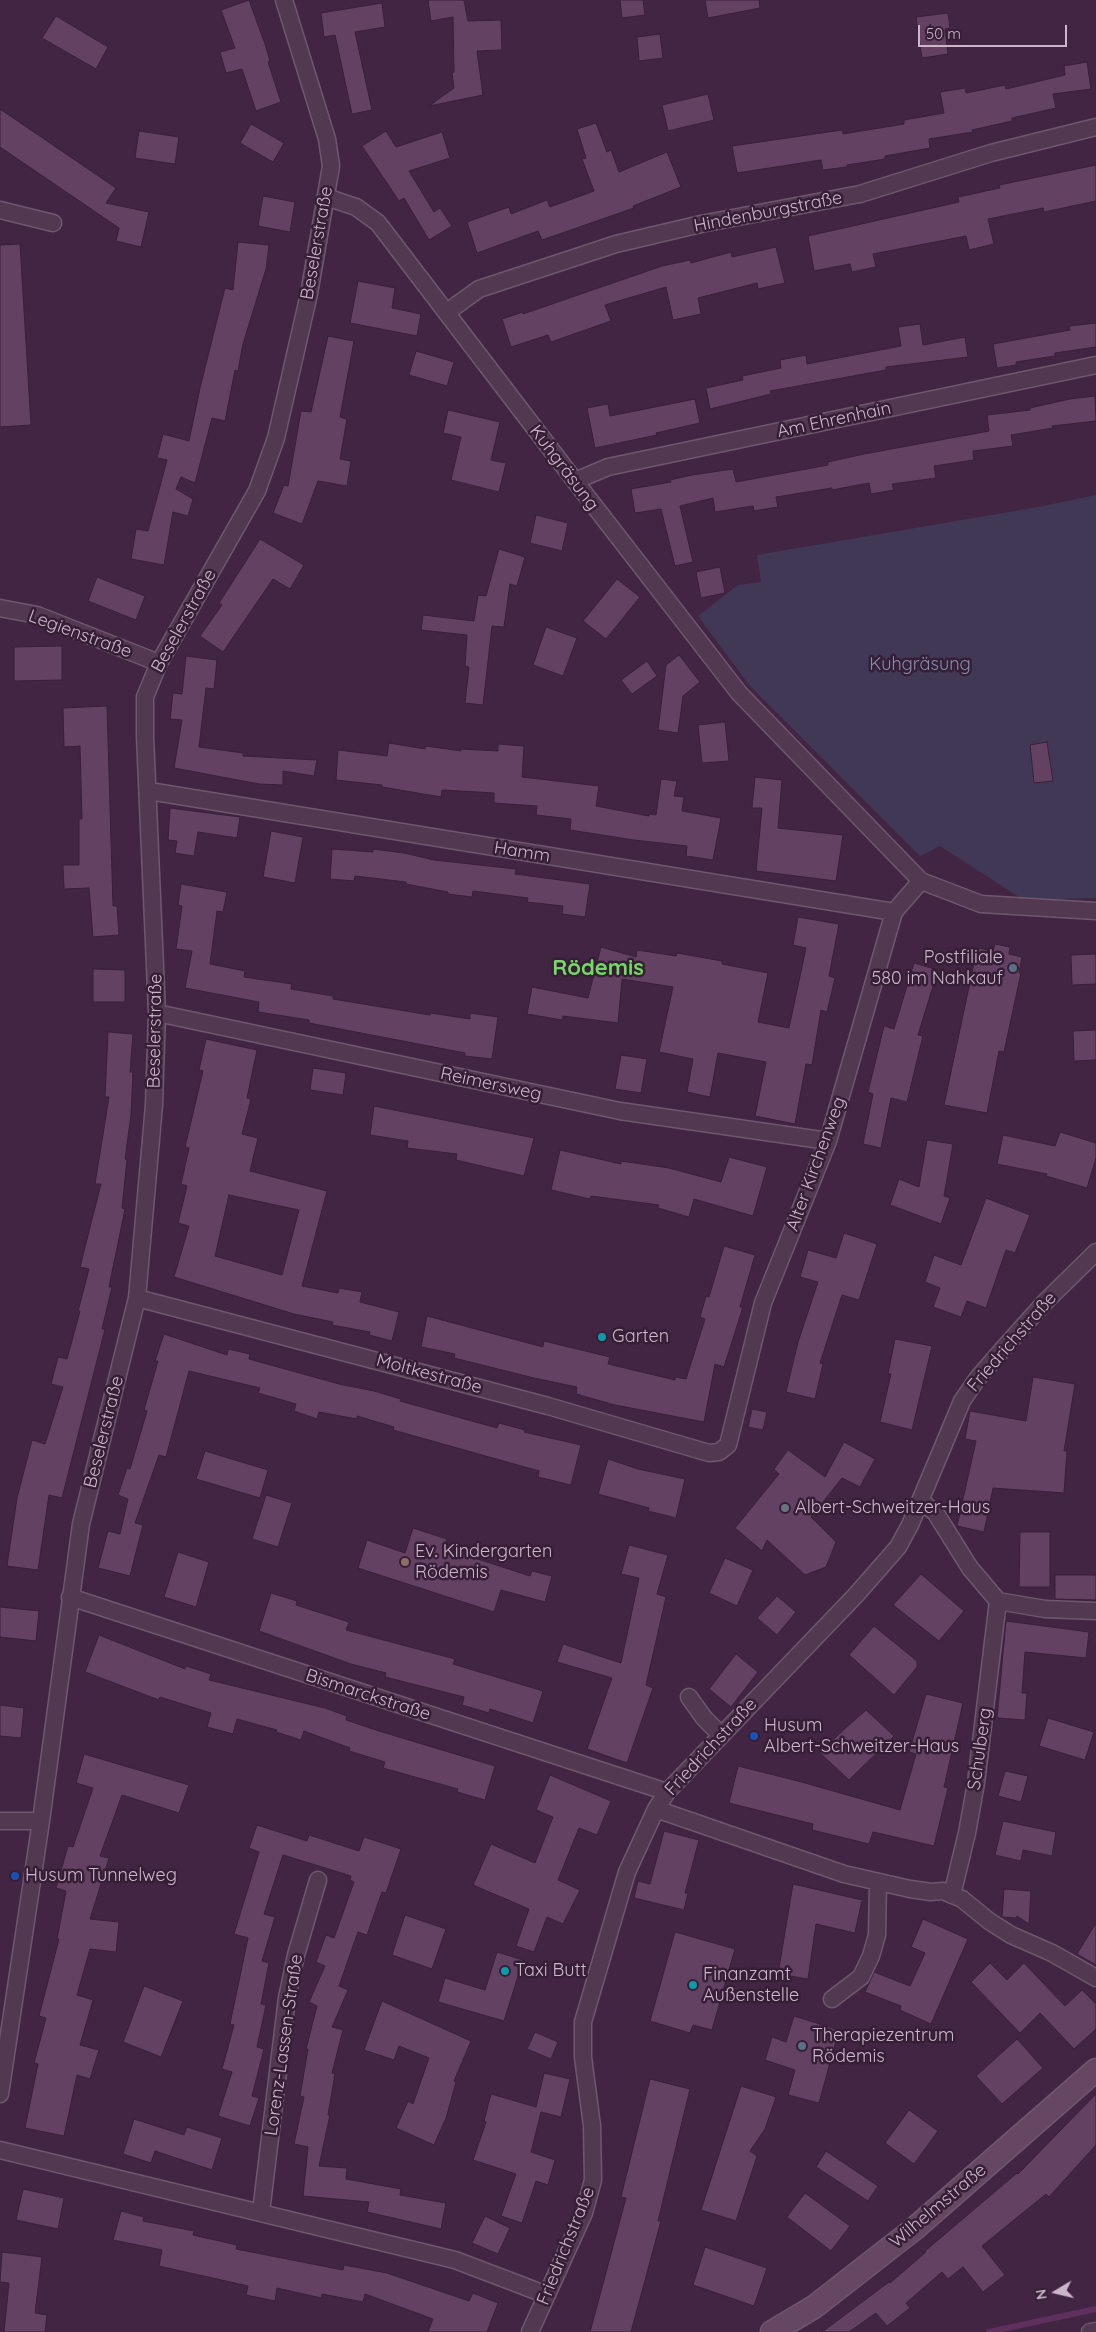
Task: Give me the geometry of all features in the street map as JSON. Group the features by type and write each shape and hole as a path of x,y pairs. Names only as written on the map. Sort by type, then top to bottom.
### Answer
{"street":[{"name":"Beselerstraße","path":"0,2094 41,1821 81,1524 137,1298 154,1105 157,1013 145,697 159,663 257,491 276,438 309,294 331,166 327,139 284,0"},
{"name":"Hindenburgstraße","path":"446,312 479,289 616,244 701,224 860,194 991,153 1096,127"},
{"name":"Kuhgräsung","path":"326,197 356,207 378,222 574,481 739,693 922,881 981,904 1096,911"},
{"path":"0,210 53,223"},
{"name":"Am Ehrenhain","path":"574,481 608,467 1096,365"},
{"name":"Legienstraße","path":"0,608 37,615 159,663"},
{"name":"Hamm","path":"149,791 894,912"},
{"name":"Alter Kirchenweg","path":"719,1452 728,1446 764,1303 828,1141 894,912 922,881"},
{"name":"Reimersweg","path":"157,1013 620,1111 828,1141"},
{"name":"Friedrichstraße","path":"530,2332 584,2213 593,2180 592,2126 583,2057 584,2015 627,1872 656,1809 667,1792 856,1595 898,1546 920,1501 962,1401 977,1378 1045,1302 1096,1252"},
{"name":"Moltkestraße","path":"137,1298 548,1406 709,1453 719,1452"},
{"path":"920,1501 935,1512 970,1568 998,1601 1045,1609 1096,1611"},
{"name":"Bismarckstraße","path":"70,1597 667,1792"},
{"name":"Schulberg","path":"952,1895 967,1832 976,1782 998,1601"},
{"path":"690,1697 704,1718 721,1735"},
{"path":"656,1809 844,1874 878,1883 931,1892 943,1891 962,1899 1011,1935 1052,1953 1096,1978"},
{"path":"0,1821 41,1821"},
{"name":"Lorenz-Lassen-Straße","path":"261,2212 287,1998 296,1955 318,1880"},
{"path":"832,2000 861,1977 871,1956 877,1934 878,1883"},
{"name":"Wilhelmstraße","path":"772,2332 814,2307 914,2229 1096,2070"},
{"path":"0,2150 455,2260 547,2295"},
{"path":"1090,2332 1096,2331"}],"green space":[{"name":"Kuhgräsung","path":"1096,495 1096,898 1057,899 1019,897 940,846 920,856 749,685 698,616 738,585 761,582 757,555 1038,507"}],"building":[{"path":"249,0 265,44 270,61 268,62 281,102 256,111 242,69 226,73 220,52 235,48 221,10"},
{"path":"428,0 464,0 468,21 501,20 502,50 477,51 483,95 429,106 454,88 452,73 454,72 453,17 431,21"},
{"path":"620,0 643,0 645,15 622,18"},
{"path":"705,0 759,0 760,8 708,18"},
{"path":"382,3 385,27 355,32 372,110 352,114 335,35 324,37 321,13"},
{"path":"948,13 950,28 945,29 948,54 922,58 916,17"},
{"path":"56,16 108,47 96,69 42,38"},
{"path":"660,34 663,58 639,61 637,37"},
{"path":"1087,62 1091,89 1053,94 1056,108 1012,118 1012,121 972,130 973,132 929,139 930,148 885,156 885,159 847,165 847,167 823,170 821,160 737,173 732,146 842,130 843,134 904,124 904,120 944,113 940,92 965,88 966,93 1005,85 1006,89 1065,75 1064,66"},
{"path":"708,94 714,120 668,131 662,105"},
{"path":"0,109 116,188 106,203 149,212 141,247 116,241 119,228 0,147"},
{"path":"596,123 607,152 611,150 619,172 667,152 681,187 633,206 634,208 542,240 538,231 477,253 467,222 509,207 511,214 547,200 550,207 594,191 582,159 586,158 577,129"},
{"path":"251,124 284,143 273,162 240,143"},
{"path":"139,131 179,137 175,164 135,158"},
{"path":"386,131 396,147 442,132 450,158 409,171 434,212 440,208 452,226 429,240 404,198 399,201 362,146"},
{"path":"1096,165 1096,201 1044,212 1043,208 988,219 994,244 969,250 966,236 873,254 876,267 852,272 850,264 814,271 808,236 959,202 958,197 1000,188 999,185"},
{"path":"263,196 295,202 290,232 258,226"},
{"path":"238,242 269,245 266,269 243,344 238,371 235,370 225,421 212,418 195,483 181,477 176,489 193,499 188,516 173,512 164,565 131,559 136,529 148,531 167,460 157,458 163,434 189,441 225,288 233,290"},
{"path":"20,244 31,425 0,427 0,245"},
{"path":"776,247 785,283 758,289 757,283 698,298 701,314 673,320 666,287 605,305 611,321 551,342 548,335 511,347 502,319 523,312 523,314 662,266 690,260 691,263 731,252 732,257"},
{"path":"358,281 395,288 392,308 421,314 417,336 350,323"},
{"path":"1096,323 1096,347 1055,353 1055,356 1016,362 1016,365 997,368 993,344 1070,330 1069,326"},
{"path":"920,324 923,345 965,337 968,357 886,367 886,370 770,391 771,394 710,409 706,388 743,380 742,376 781,368 780,360 806,355 807,364 901,346 898,327"},
{"path":"328,336 354,341 340,417 347,419 340,459 351,461 347,486 318,481 302,524 273,513 284,485 288,486 301,411 311,412"},
{"path":"416,351 454,362 447,386 409,375"},
{"path":"1095,396 1096,421 1052,426 1053,428 1011,435 1013,446 973,451 974,460 934,466 936,478 892,484 894,490 871,494 869,483 832,490 832,488 776,497 778,507 754,511 753,506 715,512 713,498 680,506 693,562 675,566 661,509 635,513 631,489 671,482 670,480 692,475 733,469 736,482 828,465 828,462 864,454 989,431 987,415 1030,410 1030,408 1070,399"},
{"path":"695,399 700,423 656,433 657,435 595,448 587,408 608,404 610,416"},
{"path":"448,410 500,422 491,460 506,463 499,492 451,480 461,437 443,433"},
{"path":"536,515 568,523 562,551 530,543"},
{"path":"260,539 304,565 290,589 273,579 223,652 200,636 222,605 219,603"},
{"path":"499,549 525,557 517,586 510,584 504,627 492,626 483,705 465,703 469,667 465,666 467,635 421,630 423,615 474,621 478,595 486,596"},
{"path":"720,567 725,593 701,598 696,572"},
{"path":"97,577 145,596 136,620 88,601"},
{"path":"617,579 640,597 606,639 583,621"},
{"path":"546,627 577,638 563,676 533,665"},
{"path":"62,646 62,680 14,681 14,647"},
{"path":"679,655 700,682 683,696 678,733 658,730 666,665"},
{"path":"186,656 217,660 214,689 206,688 199,747 243,753 243,756 317,760 314,776 283,771 283,785 259,784 174,768 182,720 170,719 173,693 182,694"},
{"path":"647,661 657,676 632,694 621,680"},
{"path":"107,706 113,906 117,906 119,935 93,937 89,888 64,889 63,865 79,865 79,819 82,819 80,746 64,747 63,708"},
{"path":"725,722 729,761 702,763 698,725"},
{"path":"1047,742 1053,781 1034,783 1030,745"},
{"path":"389,743 425,749 426,746 461,751 461,749 498,751 498,744 524,746 522,777 599,786 596,806 649,816 649,814 656,815 661,779 677,781 674,796 684,797 682,811 721,818 713,860 686,856 687,846 570,830 571,819 536,815 537,806 494,803 494,793 442,790 441,797 382,787 382,785 336,780 338,750 387,756"},
{"path":"755,777 782,780 778,828 843,835 836,881 756,871 762,808 752,808"},
{"path":"170,808 240,817 237,838 198,832 194,856 175,853 177,841 168,840"},
{"path":"271,831 303,837 295,883 263,877"},
{"path":"332,849 373,852 373,849 404,853 434,860 516,869 515,874 590,884 585,917 562,914 563,906 527,902 528,898 473,891 472,897 448,894 448,892 406,884 406,882 355,876 354,881 330,879"},
{"path":"181,884 227,892 223,912 217,911 210,964 245,971 244,977 292,984 291,989 333,996 333,999 430,1015 431,1013 470,1019 470,1013 498,1017 492,1059 465,1056 465,1053 309,1023 309,1020 258,1012 259,1002 185,988 192,951 176,949 182,906 178,905"},
{"path":"798,917 839,924 829,976 835,978 827,1012 821,1010 812,1065 806,1064 795,1124 755,1116 766,1062 718,1053 710,1097 687,1092 693,1059 659,1052 673,987 622,979 618,1023 563,1016 562,1020 527,1014 532,987 588,998 601,947 636,957 637,950 676,956 677,953 722,961 722,964 768,973 758,1022 789,1028 806,948 793,945"},
{"path":"995,944 1010,947 1009,954 1022,957 1019,973 1021,973 1004,1052 999,1051 987,1113 944,1105 974,963 976,963 979,948 993,951"},
{"path":"1096,954 1096,984 1072,985 1071,955"},
{"path":"914,963 938,970 918,1035 923,1036 907,1102 891,1098 881,1148 863,1144 873,1094 868,1092 884,1026 894,1029"},
{"path":"93,969 125,970 125,1002 93,1002"},
{"path":"1096,1030 1096,1060 1074,1061 1073,1031"},
{"path":"108,1032 133,1034 130,1072 133,1072 122,1208 125,1209 109,1287 112,1287 102,1329 105,1329 62,1498 49,1495 38,1570 7,1566 17,1498 32,1440 45,1444 63,1387 51,1384 58,1357 67,1359 89,1269 80,1267 101,1184 95,1184 109,1097 105,1097"},
{"path":"206,1039 257,1050 247,1098 251,1099 242,1134 258,1138 250,1171 327,1191 302,1286 338,1293 339,1288 362,1292 360,1302 399,1312 392,1341 369,1335 370,1332 332,1325 333,1322 294,1314 174,1277 189,1226 178,1223 187,1186 181,1184 189,1148 185,1147 203,1071 199,1070","holes":["229,1195 299,1210 282,1275 215,1256"]},
{"path":"621,1055 647,1059 641,1093 615,1089"},
{"path":"313,1068 346,1073 343,1095 310,1090"},
{"path":"374,1106 534,1138 524,1176 456,1160 457,1154 407,1148 408,1141 370,1135"},
{"path":"1060,1132 1096,1143 1096,1158 1087,1188 1046,1176 1047,1174 997,1164 1003,1135 1055,1146"},
{"path":"927,1140 953,1144 944,1196 950,1198 941,1224 890,1205 899,1179 919,1187"},
{"path":"560,1150 621,1164 621,1161 669,1168 721,1182 729,1157 767,1167 753,1216 694,1199 689,1217 658,1208 659,1205 591,1196 590,1199 551,1190"},
{"path":"986,1198 1030,1215 1015,1253 1006,1250 986,1308 967,1301 961,1317 933,1307 940,1288 925,1282 934,1255 961,1265"},
{"path":"844,1233 877,1244 859,1300 842,1295 820,1363 823,1364 815,1399 786,1392 798,1342 818,1282 800,1277 808,1250 836,1258"},
{"path":"724,1246 755,1255 740,1307 743,1307 724,1367 715,1364 704,1422 615,1405 576,1394 577,1387 454,1358 455,1354 421,1347 427,1316 543,1347 544,1341 610,1357 608,1364 675,1380 675,1377 686,1379 705,1319 700,1317 706,1296 709,1297"},
{"path":"164,1334 227,1355 228,1349 250,1354 249,1359 339,1384 374,1391 401,1399 400,1401 497,1428 499,1423 525,1430 524,1432 581,1445 571,1485 538,1477 539,1471 393,1430 394,1427 357,1416 357,1419 319,1412 317,1419 294,1411 296,1404 258,1393 260,1388 189,1371 166,1457 159,1455 135,1523 143,1525 130,1576 98,1568 108,1531 120,1534 128,1499 118,1495 127,1468 130,1469 147,1411 144,1410 158,1361 155,1361"},
{"path":"895,1339 932,1346 912,1430 880,1422 891,1374 888,1374"},
{"path":"1033,1377 1075,1384 1064,1451 1067,1451 1064,1493 993,1488 984,1532 957,1526 976,1441 965,1439 970,1411 1026,1421"},
{"path":"752,1409 767,1412 763,1430 748,1427"},
{"name":"Albert-Schweitzer-Haus","path":"844,1442 875,1459 860,1487 842,1478 811,1517 836,1542 826,1567 805,1575 767,1540 762,1551 735,1528 779,1474 774,1469 788,1450 825,1477"},
{"path":"205,1451 268,1470 260,1498 196,1479"},
{"path":"608,1459 638,1469 685,1479 676,1518 648,1511 649,1508 598,1494"},
{"path":"266,1495 292,1503 278,1547 252,1539"},
{"path":"413,1528 447,1539 444,1547 450,1550 530,1576 532,1571 552,1576 545,1602 501,1590 494,1612 358,1568 367,1540 405,1553"},
{"path":"1020,1532 1050,1532 1050,1587 1019,1587"},
{"path":"629,1545 668,1555 657,1594 666,1597 646,1685 653,1688 627,1763 587,1749 612,1678 557,1662 563,1644 621,1663 639,1578 621,1574"},
{"path":"178,1552 209,1562 196,1607 164,1597"},
{"path":"725,1558 753,1570 737,1606 709,1593"},
{"path":"921,1574 964,1611 939,1641 893,1605"},
{"path":"1055,1575 1096,1575 1096,1600 1055,1599"},
{"path":"271,1593 297,1601 296,1605 349,1622 346,1630 455,1659 453,1664 543,1691 533,1723 490,1709 489,1713 462,1705 464,1697 385,1677 386,1673 351,1664 259,1631"},
{"path":"777,1596 796,1612 777,1635 757,1618"},
{"path":"0,1607 39,1611 36,1641 0,1637"},
{"path":"1006,1621 1089,1632 1086,1658 1025,1652 1022,1693 1027,1693 1025,1720 997,1718"},
{"path":"874,1626 917,1661 917,1667 894,1695 849,1655"},
{"path":"99,1635 185,1669 186,1666 211,1674 209,1680 325,1708 347,1716 346,1720 495,1766 485,1800 457,1792 458,1789 383,1768 385,1762 349,1751 350,1748 304,1731 301,1740 276,1732 277,1730 237,1719 233,1734 207,1727 211,1713 160,1697 159,1700 85,1672"},
{"path":"736,1654 758,1672 731,1707 709,1689"},
{"path":"926,1694 963,1703 944,1787 948,1788 934,1846 873,1832 869,1844 812,1830 813,1824 729,1803 738,1766 900,1810 916,1754 909,1752"},
{"path":"0,1705 24,1708 21,1738 0,1736"},
{"path":"866,1710 894,1736 849,1780 819,1752"},
{"path":"1048,1718 1094,1732 1085,1760 1039,1746"},
{"path":"84,1754 189,1785 179,1813 122,1795 100,1856 109,1858 90,1919 119,1922 116,1952 90,1949 77,1995 93,2000 80,2045 99,2050 90,2079 77,2075 64,2136 25,2128 38,2064 34,2063 46,2018 39,2016 59,1939 57,1939 66,1891 56,1888 68,1846 73,1847 93,1788 76,1783"},
{"path":"1005,1771 1028,1776 1021,1802 998,1796"},
{"path":"550,1775 611,1801 597,1835 579,1828 558,1880 580,1890 563,1924 547,1917 534,1952 516,1946 529,1909 473,1885 491,1844 535,1863 553,1817 536,1810"},
{"path":"1003,1821 1056,1832 1052,1856 1023,1850 1021,1861 995,1855"},
{"path":"257,1825 307,1841 309,1835 359,1851 364,1837 401,1849 386,1893 382,1892 367,1935 358,1932 339,1986 348,1990 332,2027 343,2030 332,2073 335,2074 328,2115 330,2115 319,2166 347,2168 346,2179 401,2189 400,2195 446,2203 441,2229 367,2212 369,2202 303,2196 308,2147 294,2144 304,2097 300,2096 308,2049 306,2049 317,2006 309,2002 325,1966 316,1962 326,1935 334,1938 354,1882 350,1880 351,1876 283,1855 264,1914 275,1917 262,1961 269,1963 261,2004 266,2005 257,2047 264,2049 252,2096 259,2098 250,2126 218,2116 232,2072 222,2069 234,2025 230,2024 248,1938 234,1934 259,1852 249,1848"},
{"path":"664,1831 699,1840 685,1893 688,1893 684,1910 634,1898 638,1881 650,1884"},
{"path":"793,1884 862,1900 855,1933 816,1924 808,1979 778,1974"},
{"path":"1004,1889 1031,1891 1029,1924 1017,1916 1016,1918 1002,1917"},
{"path":"405,1915 446,1929 432,1969 392,1955"},
{"path":"923,1919 968,1939 931,2024 900,2010 901,2006 865,1992 874,1972 910,1986 925,1953 911,1947"},
{"path":"1096,1923 1096,1965 1077,1954"},
{"name":"Finanzamt Außenstelle","path":"675,1932 735,1949 712,2030 693,2025 690,2033 650,2021"},
{"path":"497,1952 523,1960 504,2021 438,2002 445,1978 485,1990"},
{"path":"990,1963 1007,1980 1024,1963 1065,2006 1082,1990 1096,2004 1096,2029 1074,2049 1040,2013 1020,2033 971,1982"},
{"path":"144,1986 183,2001 161,2057 123,2042"},
{"path":"382,2001 471,2041 454,2081 456,2082 446,2118 434,2145 396,2128 408,2101 413,2104 429,2058 399,2046 394,2060 364,2050"},
{"name":"Therapiezentrum Rödemis","path":"794,2016 839,2030 819,2103 788,2095 795,2070 765,2060 772,2037 786,2042"},
{"path":"535,2032 558,2042 551,2059 527,2049"},
{"path":"1017,2039 1043,2068 1002,2104 976,2076"},
{"path":"544,2073 570,2079 561,2117 541,2112 531,2152 555,2160 548,2185 536,2181 522,2223 501,2216 516,2174 473,2160 486,2122 484,2121 491,2094 536,2107"},
{"path":"650,2079 690,2089 658,2221 661,2221 631,2332 590,2332 626,2198 621,2197"},
{"path":"741,2086 776,2097 765,2129 750,2151 757,2156 736,2221 701,2210"},
{"path":"1096,2094 1096,2145 1049,2197 1046,2194 982,2246 1005,2275 983,2292 963,2267 948,2279 942,2272 906,2303 910,2308 887,2326 876,2313 849,2332 822,2332 890,2283 925,2251 1018,2174"},
{"path":"909,2110 938,2131 914,2164 885,2143"},
{"path":"134,2119 184,2135 187,2127 222,2138 212,2170 155,2151 151,2163 123,2154"},
{"path":"826,2151 878,2186 868,2201 816,2167"},
{"path":"23,2189 64,2198 58,2229 16,2220"},
{"path":"805,2193 850,2226 831,2251 787,2217"},
{"path":"121,2211 144,2217 143,2221 194,2231 193,2235 237,2245 236,2249 343,2270 344,2265 387,2273 469,2301 473,2293 498,2303 487,2332 428,2332 433,2319 365,2294 363,2302 322,2294 321,2298 277,2288 275,2301 246,2295 248,2286 159,2266 162,2250 113,2240"},
{"path":"485,2216 510,2228 498,2254 472,2243"},
{"path":"705,2247 767,2268 754,2306 693,2285"},
{"path":"2,2252 42,2257 35,2313 47,2315 45,2332 4,2332 9,2283 0,2282"}],"waterway":[{"path":"989,2332 1096,2309"}],"place":[{"name":"Postfiliale 580 im Nahkauf","path":"1013,968"},
{"name":"Garten","path":"602,1337"},
{"name":"Albert-Schweitzer-Haus","path":"785,1508"},
{"name":"Ev. Kindergarten Rödemis","path":"405,1562"},
{"name":"Husum Albert-Schweitzer-Haus","path":"754,1736"},
{"name":"Husum Tunnelweg","path":"15,1876"},
{"name":"Taxi Butt","path":"505,1971"},
{"name":"Finanzamt Außenstelle","path":"693,1985"},
{"name":"Therapiezentrum Rödemis","path":"802,2046"}],"district":[{"name":"Rödemis","path":"598,968"}]}
